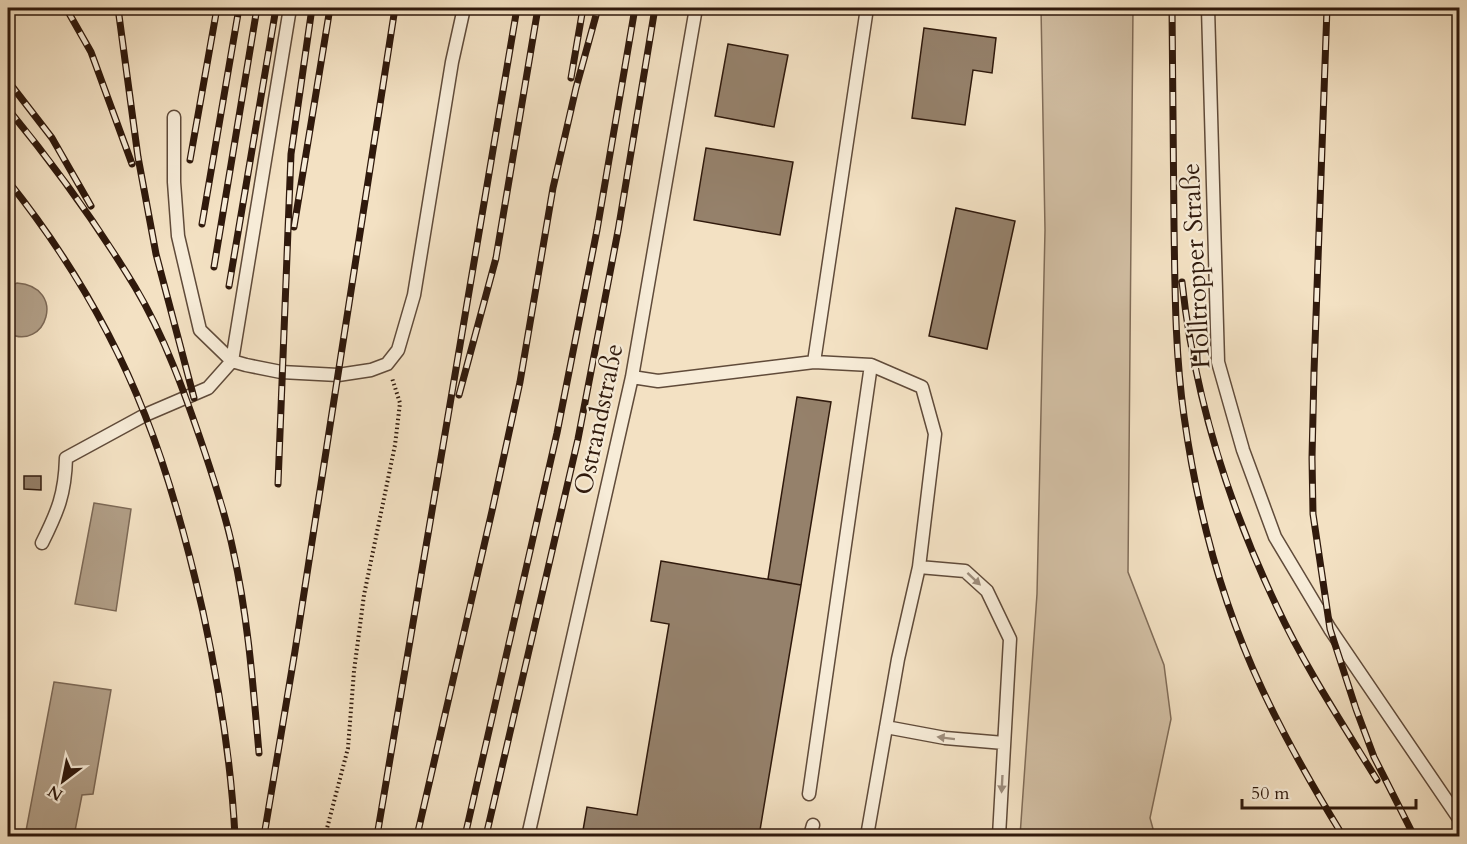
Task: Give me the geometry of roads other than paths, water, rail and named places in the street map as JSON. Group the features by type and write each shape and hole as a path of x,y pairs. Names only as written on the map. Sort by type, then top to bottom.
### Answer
{"lane":[{"path":"42,543 57,513 65,485 66,458 145,415 208,388 232,361 290,8"},
{"path":"174,117 174,182 178,236 200,330 232,361 281,372 338,375 371,370 387,364 398,350 414,295 452,62 464,8"},
{"name":"Ostrandstraße","path":"528,837 632,377 696,8"},
{"path":"814,362 867,8"},
{"name":"Holltropper Straße","path":"1208,8 1218,362 1243,450 1275,537 1330,629 1460,820"},
{"path":"632,377 658,381 814,362 871,365 922,387 935,434 919,567 898,659 867,837"},
{"path":"809,794 871,365"},
{"path":"919,567 965,571 987,591 1010,639 999,837"},
{"path":"886,727 945,738 1004,743"}],"railway":[{"path":"66,8 91,52 132,164"},
{"path":"118,8 138,157 156,254 194,398"},
{"path":"190,160 217,8"},
{"path":"202,224 239,8"},
{"path":"214,267 257,8"},
{"path":"229,286 276,8"},
{"path":"278,484 291,154 312,8"},
{"path":"294,227 330,8"},
{"path":"264,836 395,8"},
{"path":"377,836 517,8"},
{"path":"459,395 496,258 538,8"},
{"path":"571,78 583,8"},
{"path":"417,836 520,382 553,188 576,88 598,8"},
{"path":"465,836 557,433 597,230 635,8"},
{"path":"486,836 578,439 618,231 655,8"},
{"path":"1172,8 1177,345 1184,416 1196,486 1223,590 1248,657 1291,746 1343,836"},
{"path":"1327,8 1314,372 1313,514 1330,629 1374,757 1414,836"},
{"path":"8,81 52,138 91,206"},
{"path":"8,109 106,240 146,306 182,387 216,487 233,550 246,626 259,753"},
{"path":"8,181 48,235 102,323 132,384 162,463 185,537 209,640 227,751 235,836"},
{"path":"1182,282 1195,366 1205,407 1216,449 1244,529 1277,607 1300,651 1324,695 1377,780"}]}
